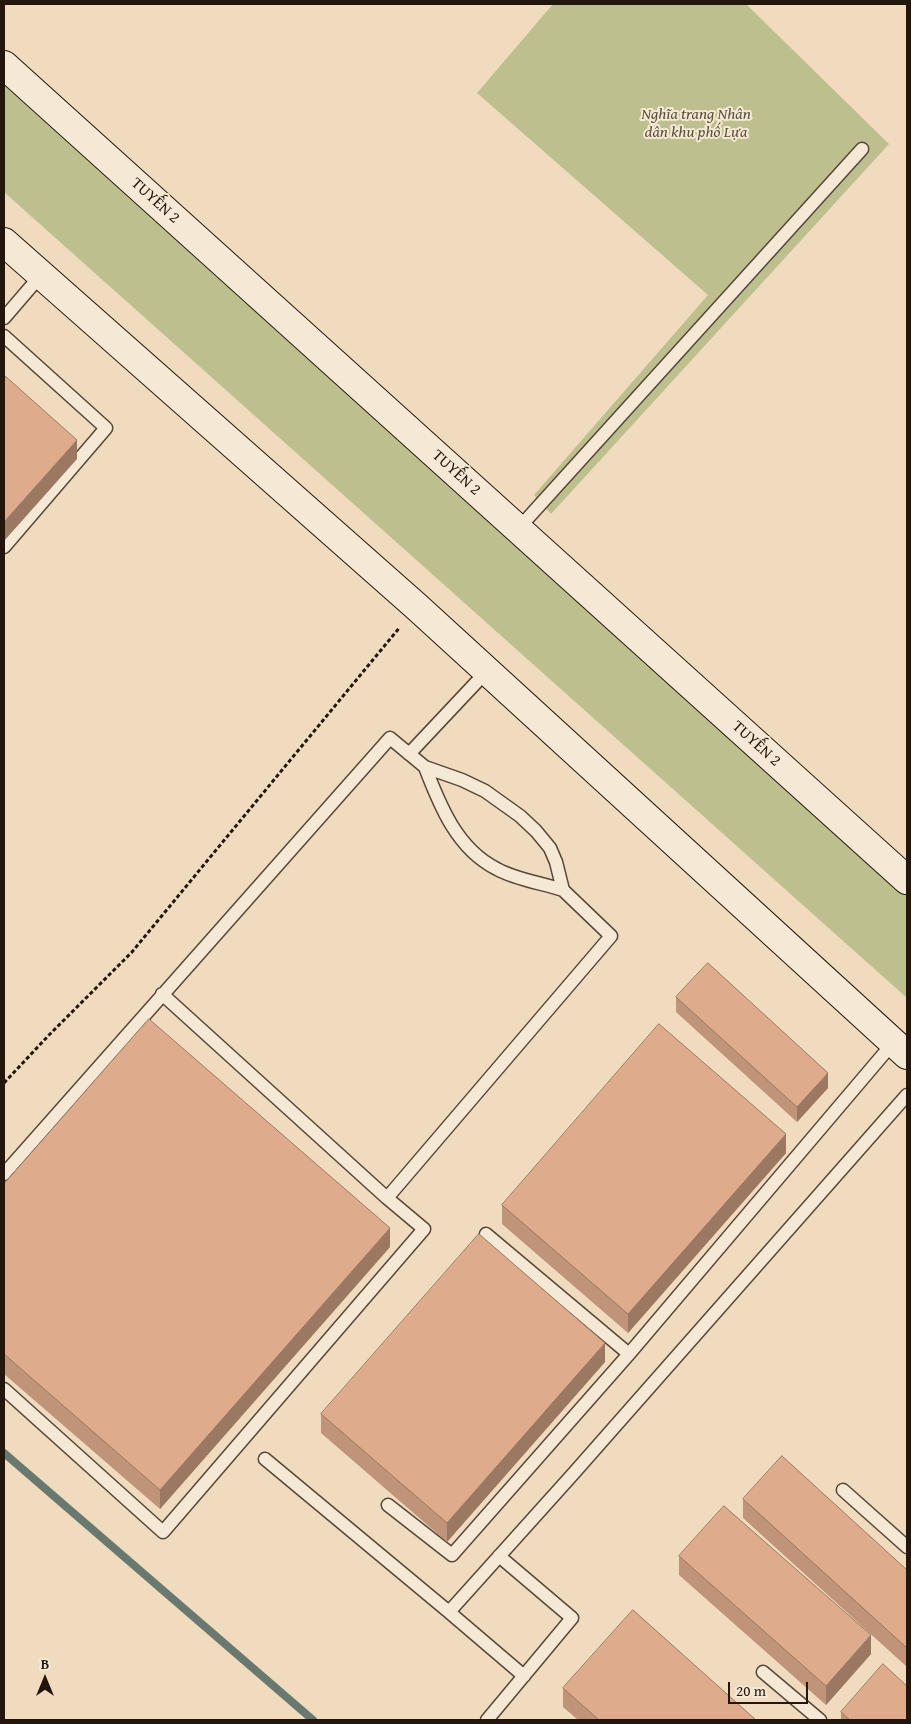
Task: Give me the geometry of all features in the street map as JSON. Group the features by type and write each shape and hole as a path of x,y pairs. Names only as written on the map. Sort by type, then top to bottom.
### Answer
{"main road":[{"name":"TUYẾN 2","path":"4,65 907,880"},
{"path":"4,242 417,607 900,1049"}],"lane":[{"path":"518,529 862,149"},
{"path":"4,318 42,275"},
{"path":"4,336 106,428 4,547"},
{"path":"409,754 487,671"},
{"path":"4,1174 390,738 425,767 462,780 485,791 520,816 550,848 556,862 563,890"},
{"path":"386,1198 611,936 563,890 496,869 474,853 447,819 425,767"},
{"path":"4,1389 163,1532 424,1229 386,1198 162,994"},
{"path":"388,1505 452,1555 900,1049"},
{"path":"449,1612 804,1214 907,1095"},
{"path":"486,1234 629,1354"},
{"path":"265,1459 524,1676"},
{"path":"843,1490 907,1547"},
{"path":"487,1720 572,1618 499,1556"},
{"path":"763,1672 820,1720"}],"path":[{"path":"4,1083 48,1035 132,952 417,607"}],"green space":[{"name":"Nghĩa trang Nhân dân khu phố Lựa","path":"553,4 746,4 889,144 551,514 534,495 708,295 477,93"},
{"path":"4,83 907,889 907,998 4,192"}],"building":[{"path":"4,375 77,440 4,522"},
{"path":"708,963 828,1073 797,1107 676,997"},
{"path":"149,1019 390,1228 160,1490 4,1354 4,1184"},
{"path":"659,1024 786,1134 628,1314 502,1205"},
{"path":"479,1234 605,1343 447,1523 321,1414"},
{"path":"782,1456 907,1570 907,1648 743,1499"},
{"path":"724,1506 871,1635 826,1686 679,1556"},
{"path":"633,1610 756,1720 599,1720 563,1688"},
{"path":"883,1664 907,1686 907,1720 850,1720 841,1712"}],"waterway":[{"path":"4,1453 313,1720"}]}
